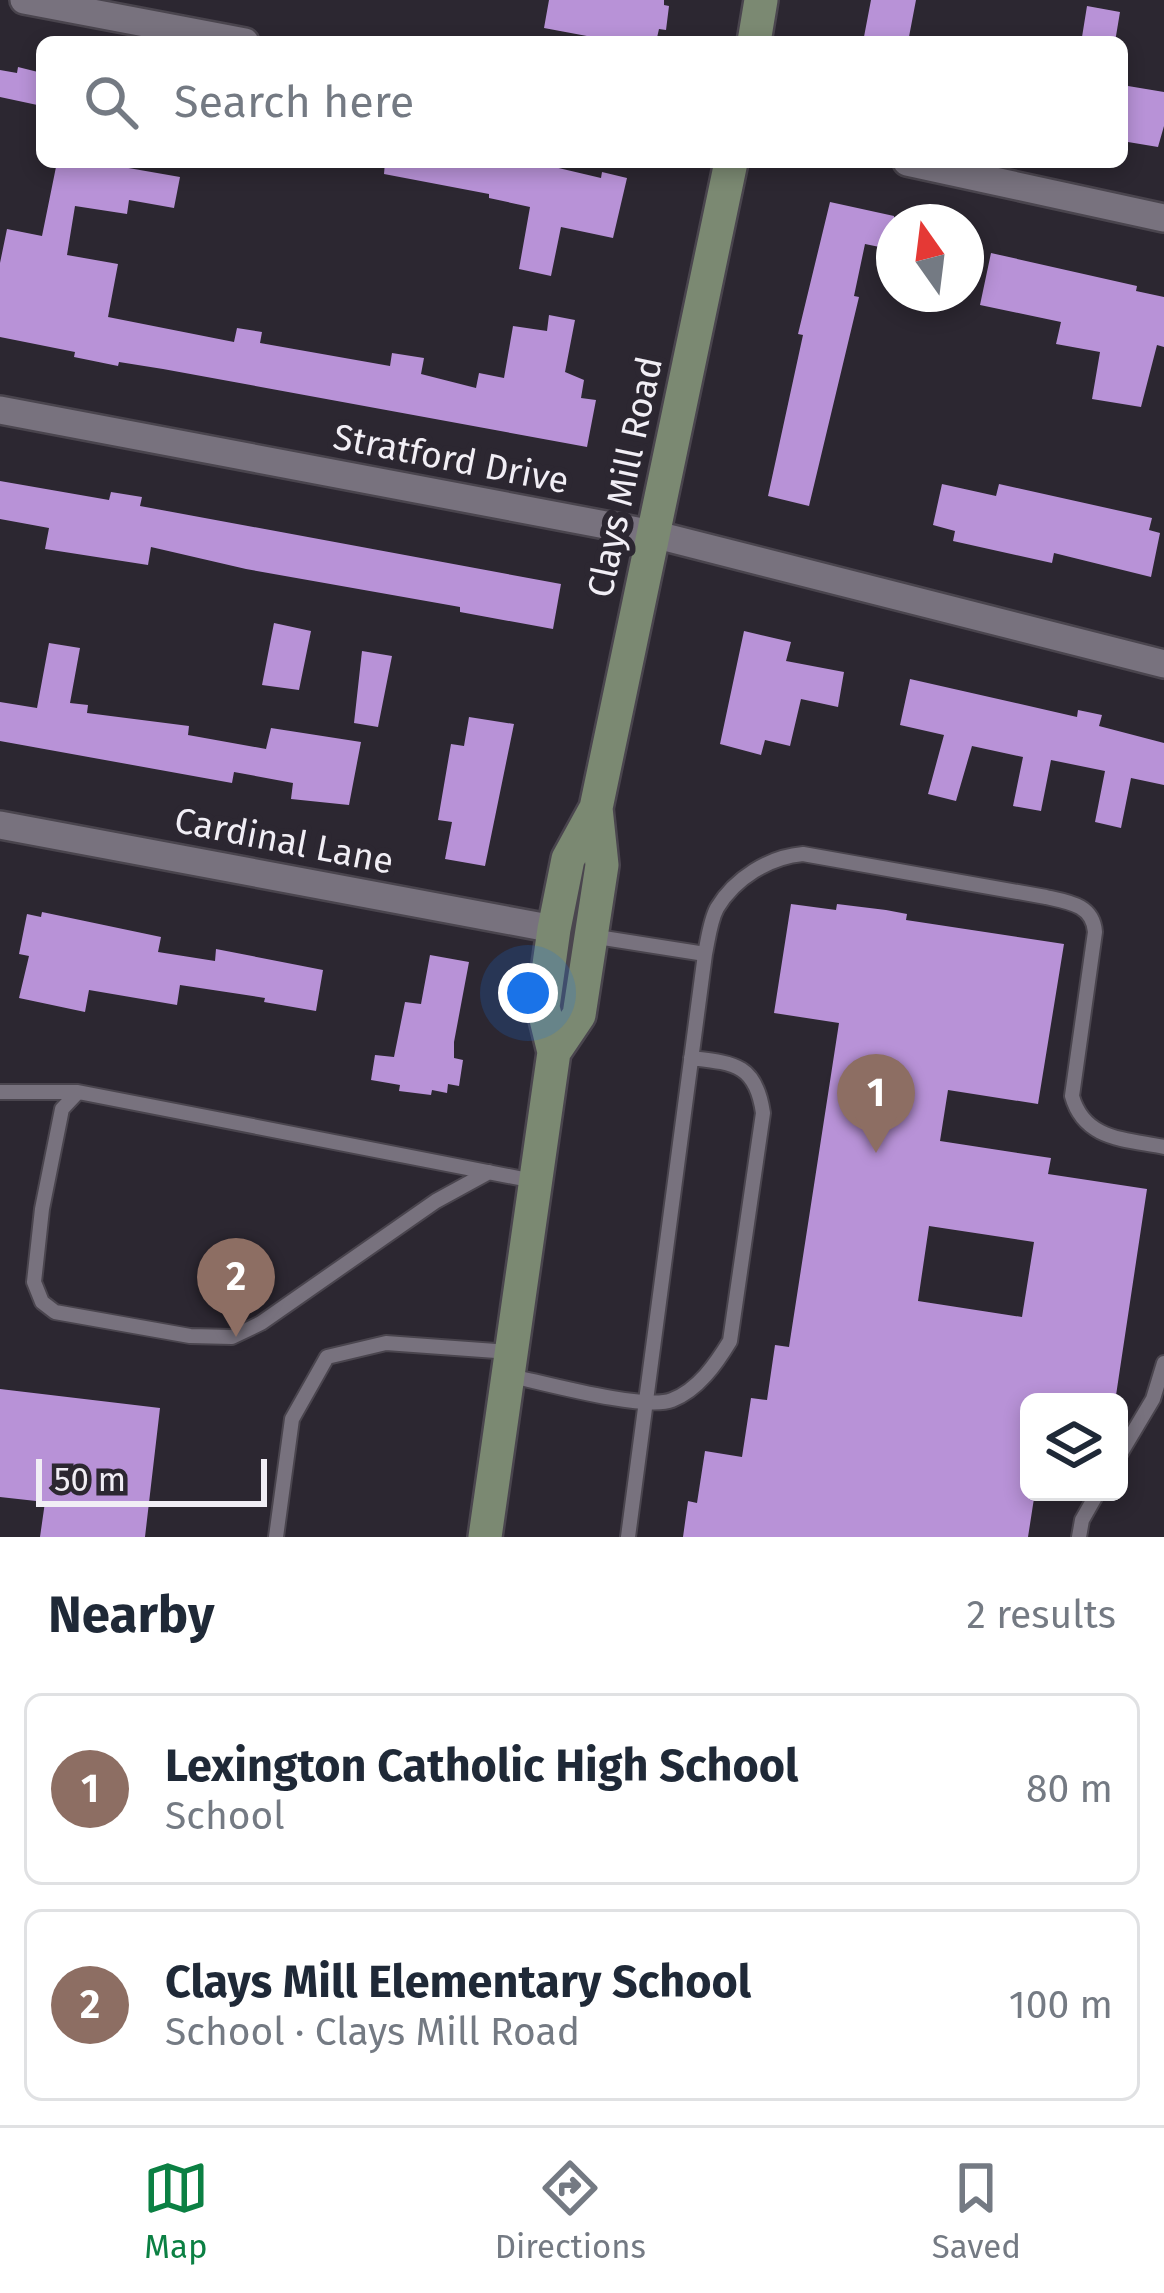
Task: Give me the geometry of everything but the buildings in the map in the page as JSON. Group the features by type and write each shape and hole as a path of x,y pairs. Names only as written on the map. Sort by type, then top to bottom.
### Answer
{"main road":[{"path":"755,36 761,0"},
{"name":"Clays Mill Road","path":"484,1537 554,1052 544,1007 554,929 568,859 596,808 730,168"},
{"name":"Clays Mill Road","path":"554,1052 579,1015 602,865 596,808"}],"street":[{"path":"24,0 213,36"},
{"path":"935,168 1164,218"},
{"name":"Stratford Drive","path":"0,410 653,534 1164,664"},
{"name":"Cardinal Lane","path":"0,824 554,929"}],"lane":[{"path":"628,1537 705,954 715,910 738,884 780,856 802,854 1074,904 1092,916 1095,932 1072,1096 1076,1113 1097,1133 1164,1148"},
{"path":"591,936 705,954"},
{"path":"276,1537 292,1419 327,1357 386,1343 508,1363 647,1403 671,1401 716,1365 730,1341 763,1113 760,1091 748,1073 733,1063 691,1058"},
{"path":"0,1092 78,1092 534,1181"},
{"path":"78,1092 62,1109 42,1210 34,1282 42,1302 55,1312 190,1336 232,1337 261,1323 436,1201 489,1172"},
{"path":"1128,1441 1153,1399 1164,1363"},
{"path":"1079,1537 1093,1501"}],"place":[{"name":"Lexington Catholic High School","path":"876,1153"},
{"name":"Clays Mill Elementary School","path":"236,1337"}]}
